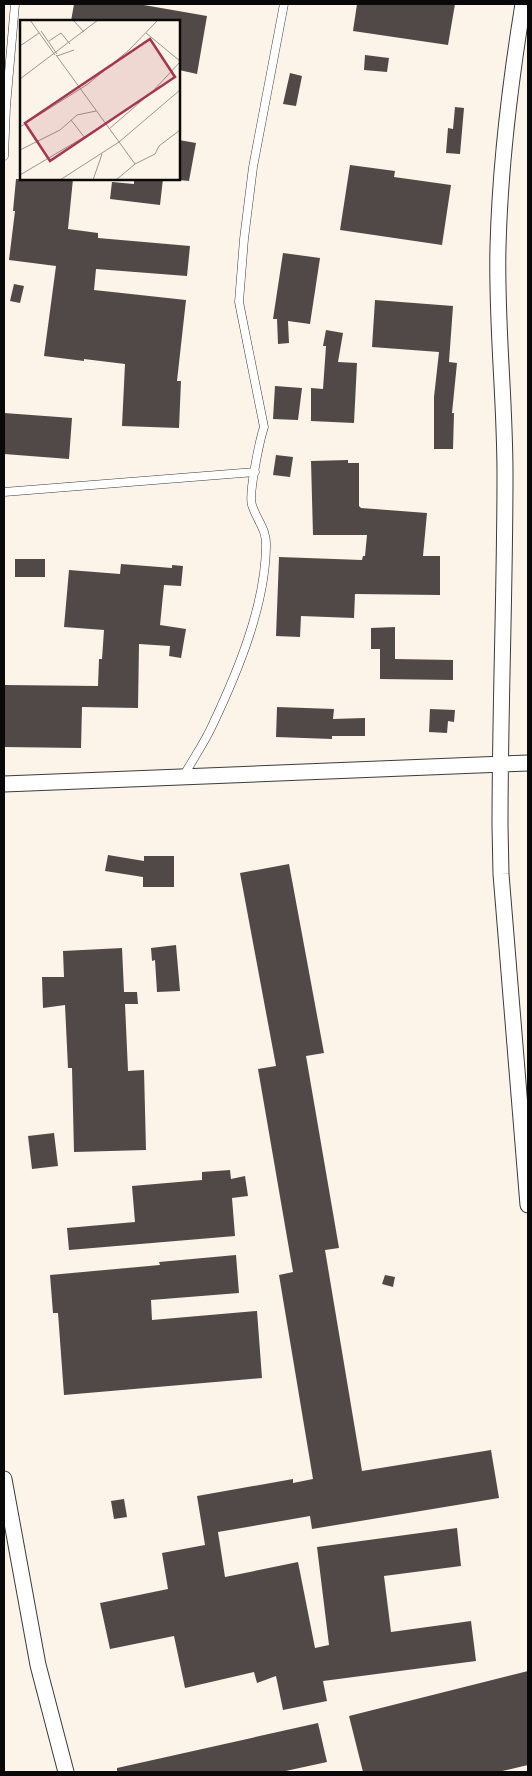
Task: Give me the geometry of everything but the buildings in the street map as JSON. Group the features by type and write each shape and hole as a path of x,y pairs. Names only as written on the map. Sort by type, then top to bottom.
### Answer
{"street":[{"path":"523,4 511,82 498,247 505,472 500,764 501,874 528,1205"},
{"path":"4,784 528,763"},
{"path":"4,1479 38,1664 66,1772"}],"lane":[{"path":"4,156 6,106 15,4"},
{"path":"183,777 213,726 238,667 250,635 266,567 267,536 251,503 257,447 264,427 239,302 244,238 253,167 284,4"},
{"path":"4,492 255,472"}]}
